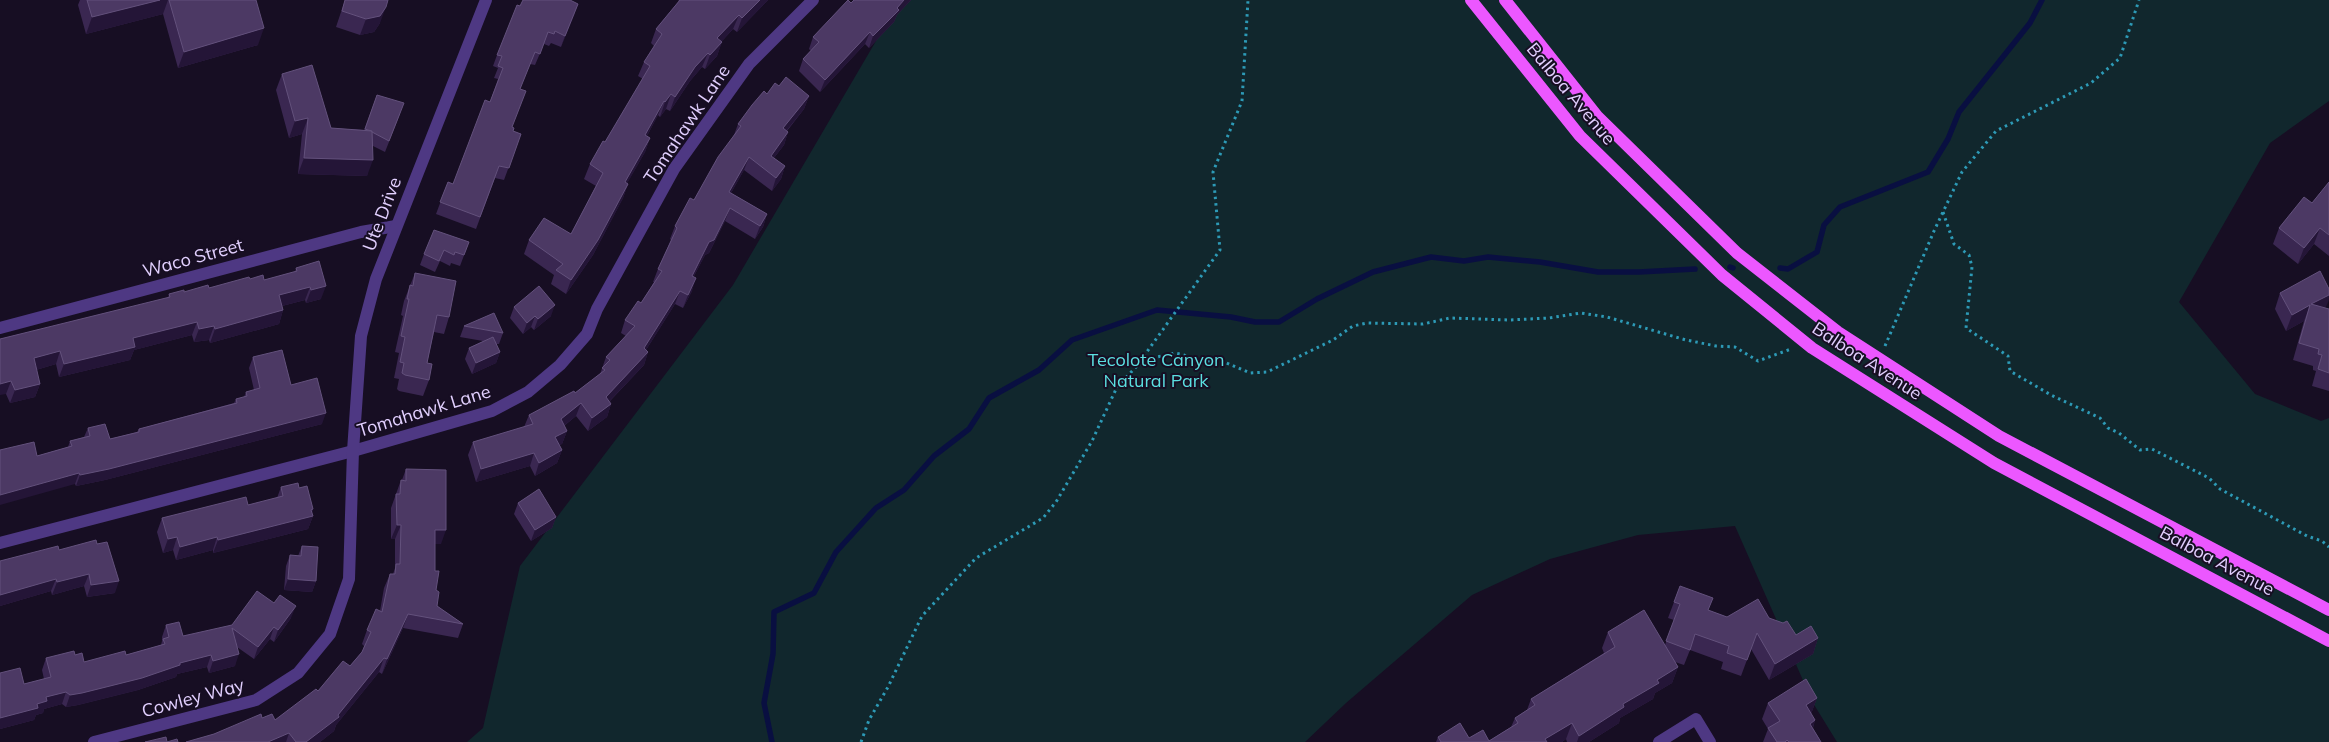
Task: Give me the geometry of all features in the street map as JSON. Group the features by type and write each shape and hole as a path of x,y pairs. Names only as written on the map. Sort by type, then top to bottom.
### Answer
{"main road":[{"name":"Balboa Avenue","path":"1471,0 1580,136 1722,275 1808,344 1994,463 2329,641"},
{"name":"Balboa Avenue","path":"1504,0 1597,116 1737,253 1838,332 1999,436 2329,610"}],"street":[{"name":"Ute Drive","path":"353,451 361,336 376,279 486,0"},
{"name":"Tomahawk Lane","path":"0,543 353,451 492,411 528,392 560,365 587,334 597,309 674,169 748,64 813,0"},
{"name":"Waco Street","path":"0,328 361,232 396,226"},
{"name":"Cowley Way","path":"94,742 256,700 298,673 330,634 349,579 353,451"},
{"path":"1659,742 1696,719 1710,742"}],"path":[{"path":"861,742 869,720 888,687 922,616 976,558 1043,518 1056,502 1092,441 1117,387 1136,368 1220,250 1213,172 1242,101 1248,0"},
{"path":"1879,359 1962,172 1996,131 2091,83 2120,58 2139,0"},
{"path":"1943,212 1954,244 1969,255 1972,267 1966,328 2008,356 2010,371 2051,395 2100,418 2108,428 2119,433 2140,450 2152,449 2209,478 2220,490 2307,536 2322,541 2329,547"},
{"path":"1136,368 1157,358 1175,353 1184,355 1193,361 1222,362 1250,373 1267,372 1333,340 1353,326 1367,323 1423,324 1450,318 1509,320 1549,318 1581,312 1607,317 1686,340 1716,346 1735,347 1758,361 1808,344"}],"green space":[{"name":"Tecolote Canyon Natural Park","path":"900,0 2329,0 2329,101 2270,143 2179,302 2255,394 2321,421 2329,418 2329,742 1837,742 1813,703 1735,526 1638,535 1550,559 1472,595 1346,703 1305,742 467,742 483,728 520,566 733,285"}],"building":[{"path":"87,0 160,0 92,17"},
{"path":"169,0 256,0 264,28 184,52"},
{"path":"345,0 388,0 380,16 366,19 342,11"},
{"path":"523,0 570,0 578,4 565,36 555,31 554,34 548,32 540,54 535,52 520,89 526,91 512,127 514,128 513,131 521,134 509,168 499,166 480,217 440,202 448,182 453,184 485,100 490,102 503,68 498,66 502,56 497,55 517,5 520,6"},
{"path":"680,0 760,0 742,18 739,15 717,38 722,42 695,67 675,97 671,94 664,101 645,135 650,138 625,182 628,184 598,240 571,280 556,270 563,264 529,240 544,218 571,234 603,173 590,164 650,66 644,62 662,34 656,29"},
{"path":"848,0 851,3 854,0 904,0 897,8 899,10 873,36 870,32 825,80 803,59 819,42 813,37"},
{"path":"312,65 331,128 372,131 373,160 304,158 308,118 295,121 282,74"},
{"path":"786,77 809,96 783,128 788,132 771,156 785,166 776,178 749,157 729,192 767,214 760,226 730,208 714,240 709,242 692,276 696,278 688,295 680,291 644,348 648,352 606,397 611,404 592,418 581,403 561,419 567,431 555,437 562,450 539,463 534,453 481,469 473,442 533,424 529,415 574,391 575,393 605,370 602,368 610,360 606,357 635,326 625,320 638,301 641,303 662,271 658,269 677,228 675,226 690,198 694,200 718,157 741,126 738,124 752,105 764,91 767,94 775,83 779,86"},
{"path":"377,95 404,103 389,141 365,129"},
{"path":"2329,182 2329,235 2320,228 2304,248 2279,228 2304,197 2312,203"},
{"path":"434,230 469,242 464,255 455,252 454,255 444,250 439,261 424,254"},
{"path":"319,261 326,286 311,290 310,287 279,295 283,310 215,329 214,326 199,329 197,322 133,338 135,347 64,364 60,351 34,358 40,384 15,390 11,381 0,384 0,339 170,297 169,294 184,290 184,292 208,285 209,288 263,275 264,280 297,271 296,268"},
{"path":"2320,271 2329,289 2329,295 2311,304 2329,309 2329,373 2318,369 2322,355 2318,354 2319,349 2299,343 2310,305 2292,315 2280,293"},
{"path":"415,273 456,281 449,317 437,315 427,363 432,364 429,380 405,375 402,373 404,363 400,362 405,337 401,336 409,299 407,299 410,285 413,286"},
{"path":"539,286 555,305 538,319 535,316 527,323 514,307"},
{"path":"494,313 503,333 464,326"},
{"path":"493,337 500,352 476,363 469,348"},
{"path":"282,350 291,385 317,378 326,413 109,469 80,475 79,473 0,495 0,450 34,442 37,456 72,446 70,441 90,436 88,428 105,424 110,439 139,432 139,429 237,403 236,399 247,396 246,392 260,388 253,357"},
{"path":"406,469 446,470 446,530 435,530 435,571 439,571 436,590 439,592 437,606 463,624 408,614 387,659 384,658 338,715 339,717 306,742 296,742 289,733 268,742 186,742 214,734 261,714 262,718 272,714 275,720 316,689 318,691 343,661 350,666 362,652 371,632 367,630 376,609 382,612 390,574 395,574 396,564 400,564 401,525 397,525 396,494 400,494 401,480 406,481"},
{"path":"298,483 299,488 307,486 313,516 218,540 217,537 180,547 177,537 168,539 162,518 246,497 248,505 283,496 281,487"},
{"path":"539,489 556,517 535,530 518,503"},
{"path":"96,540 97,544 107,542 119,581 91,585 89,574 57,582 56,579 0,595 0,561 58,546 59,550"},
{"path":"302,546 318,547 316,581 288,579 290,555 301,556"},
{"path":"1680,586 1713,598 1708,610 1727,617 1758,599 1769,618 1783,623 1787,621 1796,635 1811,626 1818,638 1775,664 1757,633 1747,660 1727,653 1729,646 1695,634 1690,650 1666,641 1680,604 1674,602"},
{"path":"257,591 274,603 280,595 296,606 278,630 274,627 258,647 232,628 239,654 213,661 211,655 180,663 180,665 142,678 82,693 70,695 66,692 46,697 47,701 37,704 38,708 0,718 0,673 20,668 24,684 51,677 46,658 74,651 75,655 82,653 84,662 125,651 126,655 165,644 163,639 169,637 166,625 179,622 183,636 232,625"},
{"path":"1644,610 1678,667 1657,680 1659,683 1623,704 1624,707 1579,736 1572,723 1545,739 1547,742 1441,742 1438,737 1460,723 1469,738 1483,730 1489,741 1518,723 1515,718 1535,705 1531,699 1615,647 1608,632"},
{"path":"1806,679 1817,698 1806,705 1815,720 1810,724 1821,742 1789,742 1787,740 1785,742 1777,742 1768,728 1780,721 1768,703"},
{"path":"166,737 167,742 145,742"},
{"path":"177,739 178,742 167,742"}],"waterway":[{"path":"1780,268 1788,269 1817,252 1824,225 1840,207 1928,172 1948,139 1959,112 2030,23 2042,0"},
{"path":"772,742 764,703 773,654 774,612 814,593 836,552 876,508 904,490 934,456 969,429 989,398 1039,370 1072,340 1157,310 1231,317 1255,322 1279,322 1317,299 1373,272 1431,257 1464,261 1488,257 1540,262 1598,272 1695,269"}]}
